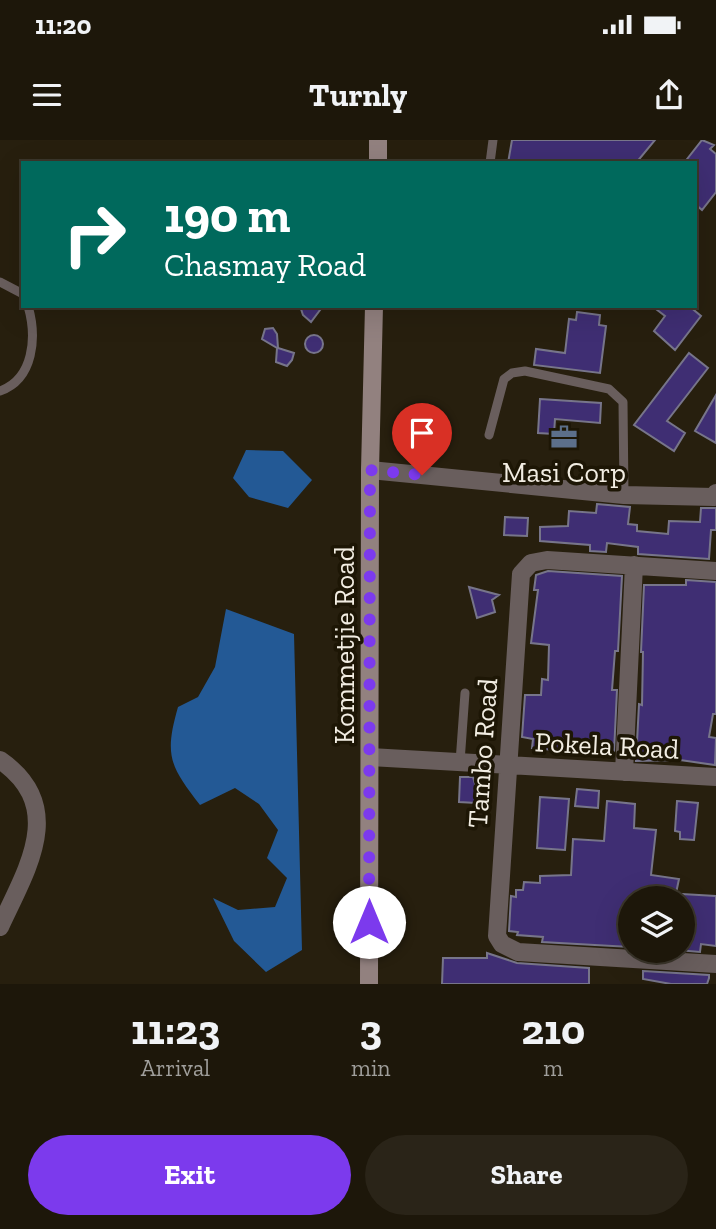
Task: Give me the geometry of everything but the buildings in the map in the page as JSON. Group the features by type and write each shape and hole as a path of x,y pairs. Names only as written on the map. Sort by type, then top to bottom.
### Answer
{"main road":[{"path":"378,140 378,161"},
{"name":"Kommetjie Road","path":"369,984 370,470 374,308"}],"street":[{"path":"370,470 624,495 715,495"},
{"name":"Tambo Road","path":"634,565 547,560 531,563 521,574 497,936 506,947 519,952 716,964"},
{"path":"624,772 634,565 716,571"},
{"name":"Pokela Road","path":"370,757 716,777"},
{"path":"0,760 30,791 38,823 37,842 32,857 0,928"}],"lane":[{"path":"490,161 493,140"},
{"path":"0,282 21,293"},
{"path":"0,391 17,382 26,369 34,328 29,308"},
{"path":"489,435 504,379 512,373 526,371 608,389 623,402 624,495"},
{"path":"460,762 465,694"}],"water":[{"path":"246,450 283,451 312,480 288,508 249,497 233,478"},
{"path":"226,609 294,634 302,950 266,972 234,941 213,898 238,910 275,907 287,878 267,858 278,830 259,804 235,788 200,805 172,760 171,738 178,707 198,697 215,667"}],"place":[{"name":"Masi Corp","path":"564,437"}],"route":[{"path":"369,922 370,470 422,475"}]}
